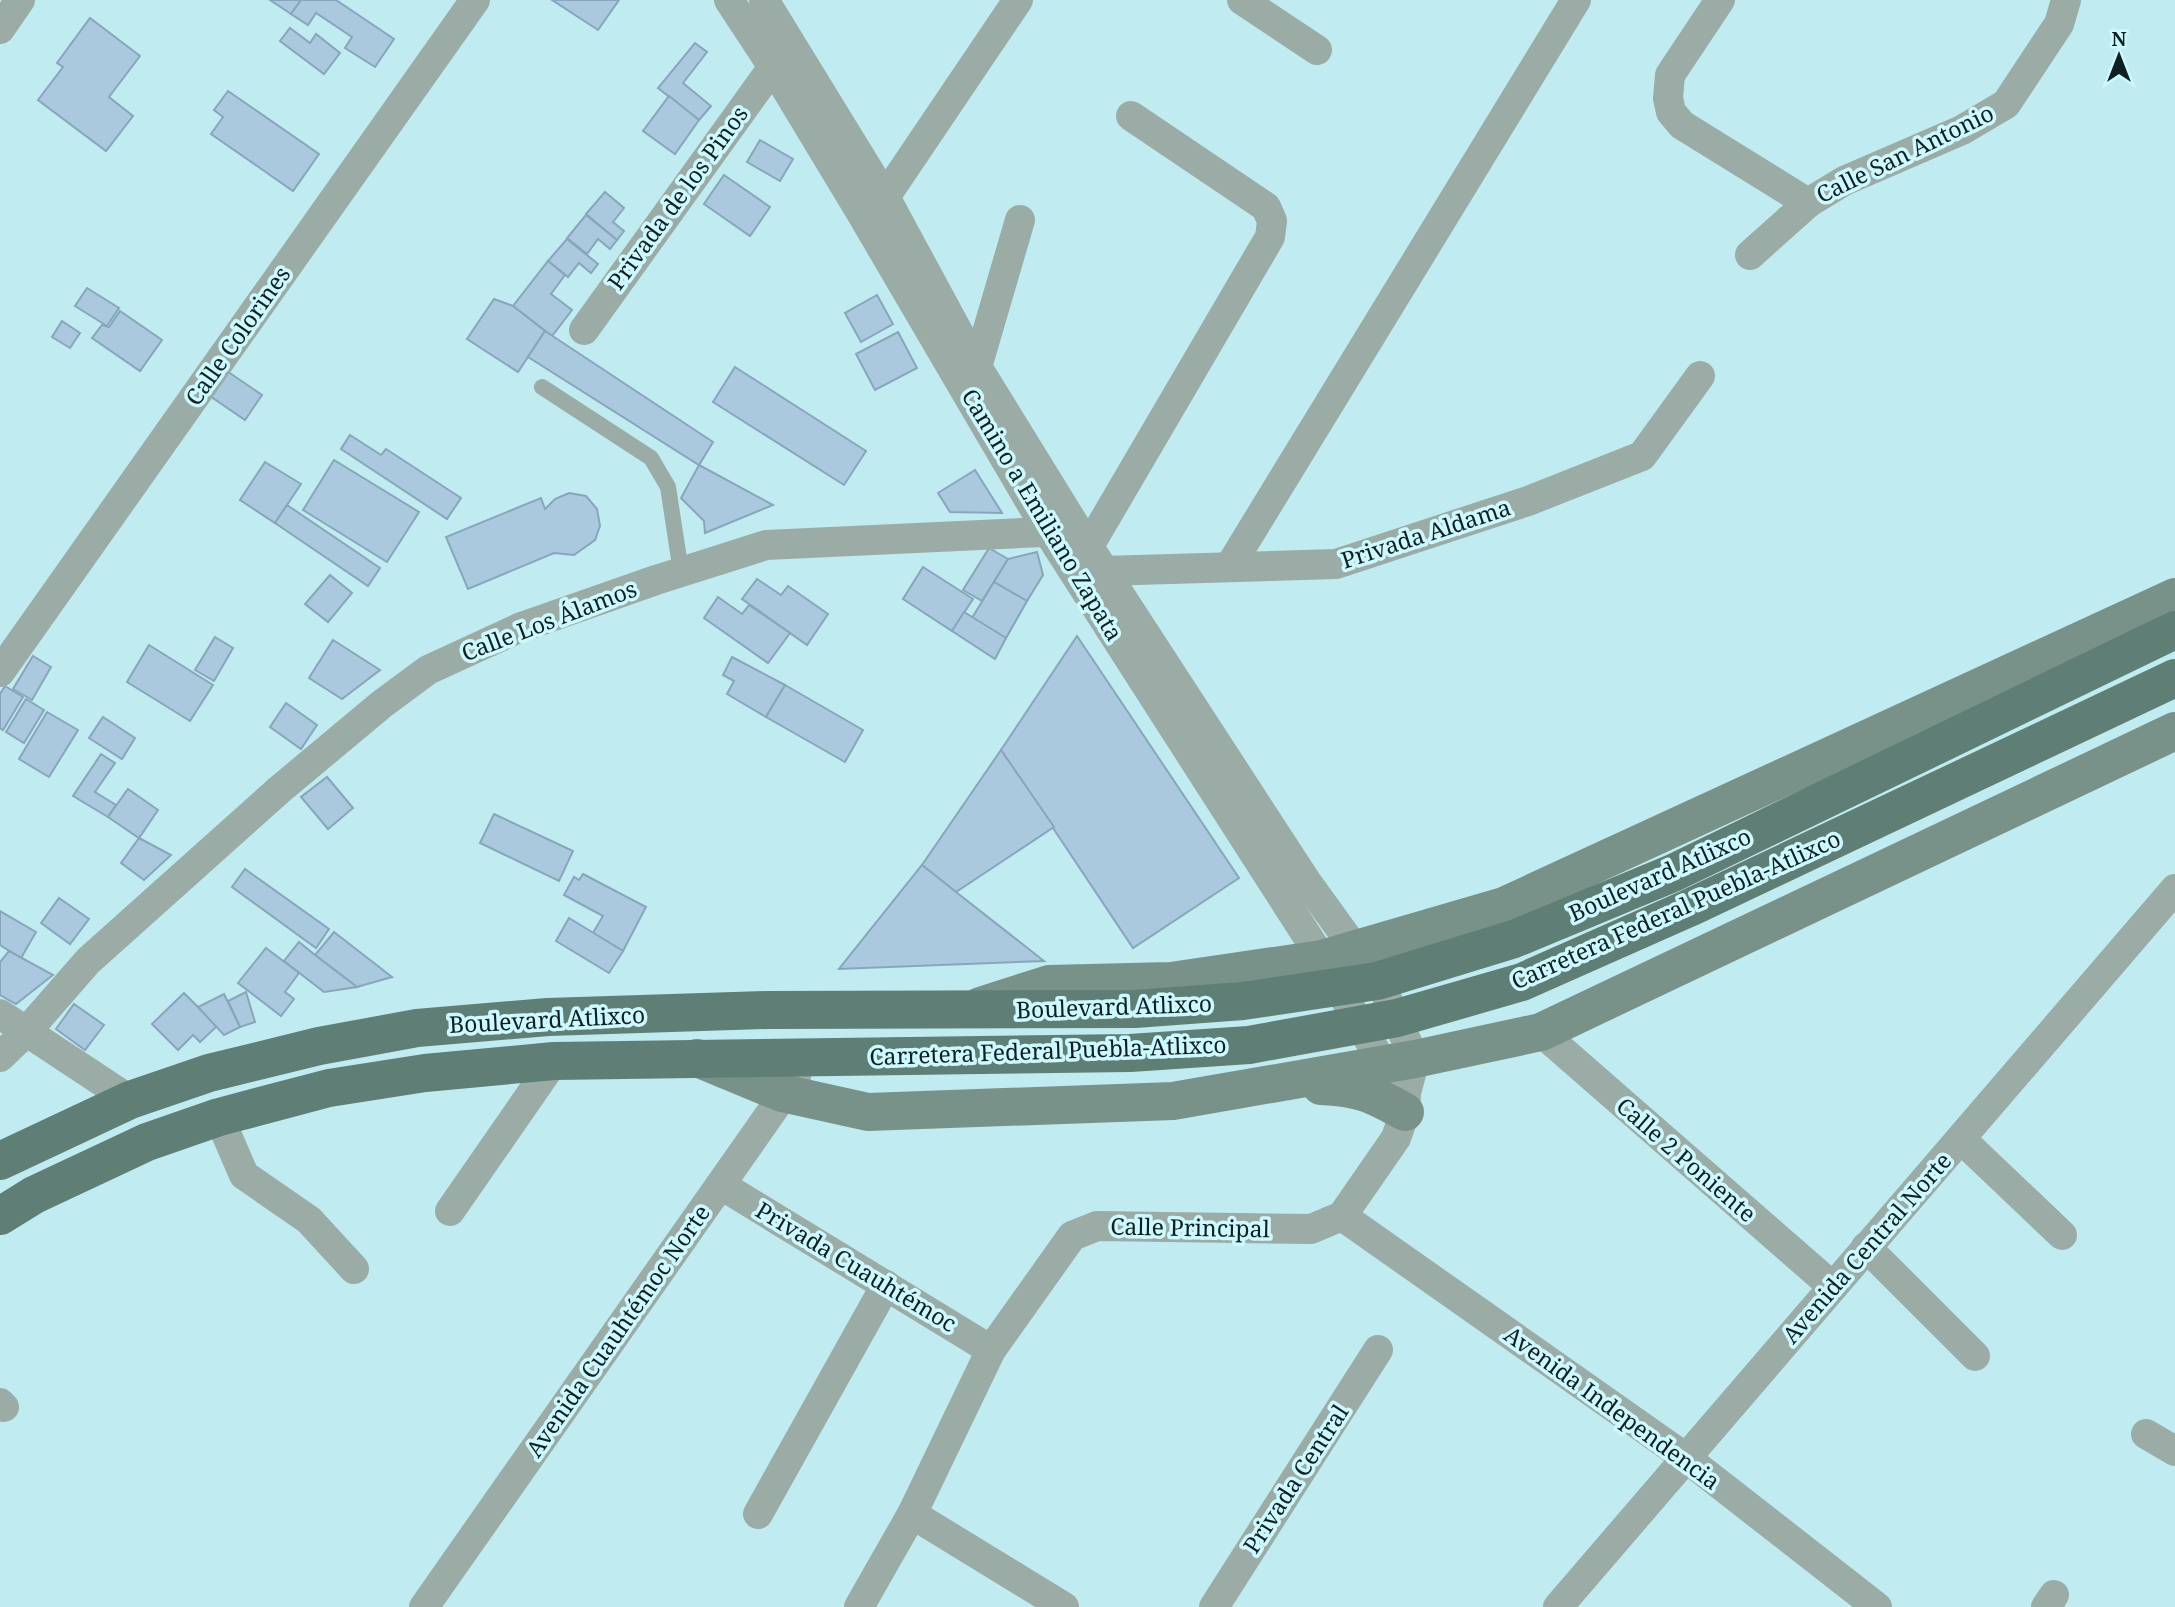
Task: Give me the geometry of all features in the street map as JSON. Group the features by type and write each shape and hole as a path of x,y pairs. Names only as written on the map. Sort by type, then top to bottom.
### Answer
{"main road":[{"name":"Boulevard Atlixco","path":"0,1161 130,1100 209,1073 319,1046 417,1028 548,1017 753,1010 1135,1009 1243,1001 1349,970 1514,939 1672,873 2175,630"},
{"name":"Carretera Federal Puebla-Atlixco","path":"0,1216 34,1195 147,1142 219,1117 329,1088 425,1073 554,1061 1130,1053 1249,1045 1379,1021 1522,982 1689,908 2175,678"}],"street":[{"path":"0,29 19,0"},
{"name":"Calle Colorines","path":"0,672 475,0"},
{"name":"Camino a Emiliano Zapata","path":"729,0 872,204 977,367 1079,545 1306,880 1349,970"},
{"name":"Camino a Emiliano Zapata","path":"764,0 872,204 1079,545 1379,1021"},
{"path":"872,204 1018,0"},
{"path":"1242,0 1317,50"},
{"path":"1230,566 1576,0"},
{"name":"Calle San Antonio","path":"1720,0 1670,75 1668,98 1671,112 1682,125 1808,203 1844,181 1962,131 2006,104 2059,24 2066,0"},
{"name":"Privada de los Pinos","path":"584,330 773,66"},
{"path":"1079,545 1270,237 1272,220 1266,207 1131,116"},
{"path":"1750,255 1808,203"},
{"path":"977,367 1020,220"},
{"name":"Privada Aldama","path":"1079,545 1230,566 1336,564 1528,501 1642,456 1700,376"},
{"name":"Calle Los Álamos","path":"0,1057 27,1031 88,961 269,798 382,704 428,670 519,628 766,545 1079,545"},
{"path":"1349,970 1504,906 2175,597"},
{"path":"1277,1083 1349,1087 1376,1095 1402,1082 1541,1032 2175,731"},
{"name":"Avenida Central Norte","path":"1558,1607 2175,889"},
{"path":"0,1014 130,1100"},
{"path":"1342,1216 1396,1139 1402,1082 1379,1021"},
{"name":"Calle 2 Poniente","path":"1541,1032 1832,1286"},
{"name":"Avenida Cuauhtémoc Norte","path":"424,1607 721,1185 782,1093 813,1056"},
{"path":"697,1058 782,1093 868,1112 1173,1101 1277,1083 1402,1082"},
{"path":"450,1211 554,1061"},
{"path":"219,1117 244,1175 309,1220 354,1269"},
{"path":"1961,1139 2062,1235"},
{"name":"Privada Cuauhtémoc","path":"721,1185 991,1350"},
{"name":"Calle Principal","path":"859,1607 912,1514 991,1350 1072,1236 1097,1226 1311,1229 1342,1216"},
{"name":"Avenida Independencia","path":"1342,1216 1686,1458 1877,1607"},
{"path":"1866,1247 1975,1356"},
{"path":"758,1514 886,1285"},
{"name":"Privada Central","path":"1214,1607 1378,1350"},
{"path":"2146,1434 2175,1451"},
{"path":"912,1514 1064,1607"}],"lane":[{"path":"542,387 651,458 668,487 681,572"}],"building":[{"path":"270,0 301,0 291,14"},
{"path":"301,0 336,0 394,39 375,67 345,48 352,37 316,13 308,25 291,14"},
{"path":"552,0 619,0 598,30"},
{"path":"90,18 140,56 109,97 133,116 106,151 38,100 63,67 57,63"},
{"path":"290,28 310,43 316,34 340,53 324,74 280,41"},
{"path":"695,43 707,52 683,83 711,106 699,120 658,88"},
{"path":"228,91 319,154 293,191 211,134 223,117 214,110"},
{"path":"669,96 699,120 675,154 643,131"},
{"path":"760,140 793,159 780,181 747,162"},
{"path":"724,175 770,207 750,236 704,204"},
{"path":"605,192 624,208 613,222 624,231 617,240 586,214"},
{"path":"586,215 617,240 610,249 598,239 587,254 567,238"},
{"path":"567,239 598,264 591,273 579,263 568,277 548,261"},
{"path":"548,261 565,275 551,294 572,310 552,336 513,306"},
{"path":"87,288 119,308 107,326 75,306"},
{"path":"877,295 893,324 861,342 845,313"},
{"path":"494,299 513,306 545,331 518,372 467,339"},
{"path":"120,311 162,340 140,371 92,338 102,325 109,327"},
{"path":"62,321 80,333 70,348 52,337"},
{"path":"545,331 713,442 699,465 528,357"},
{"path":"898,332 917,368 875,390 856,354"},
{"path":"221,367 262,395 245,420 210,396"},
{"path":"735,367 866,451 844,485 713,402"},
{"path":"350,435 381,455 386,449 461,498 447,519 341,449"},
{"path":"334,460 419,512 387,562 303,510"},
{"path":"265,462 301,484 275,523 240,500"},
{"path":"699,465 773,505 705,533 704,521 681,498"},
{"path":"975,470 1002,513 950,512 938,493"},
{"path":"569,493 586,496 597,509 600,526 595,540 574,555 554,553 468,589 446,537 541,498 545,509 555,499"},
{"path":"287,505 380,568 368,586 275,523"},
{"path":"989,548 1008,559 982,601 963,590"},
{"path":"1037,552 1043,575 1027,601 994,582 1008,559"},
{"path":"923,567 973,599 952,631 903,599"},
{"path":"330,575 352,593 328,622 305,604"},
{"path":"757,579 781,595 788,586 828,614 807,645 742,599"},
{"path":"994,582 1027,601 1006,638 972,618"},
{"path":"718,597 742,614 749,605 790,633 768,663 704,618"},
{"path":"964,612 1006,638 995,659 952,631"},
{"path":"1077,636 1239,878 1133,948 1001,750"},
{"path":"215,637 233,648 214,681 195,670"},
{"path":"333,640 380,670 342,699 309,678"},
{"path":"149,645 213,685 190,721 127,682"},
{"path":"33,656 51,667 32,700 13,689"},
{"path":"732,657 785,685 766,717 727,694 734,681 723,675"},
{"path":"785,685 863,730 845,762 766,717"},
{"path":"5,686 23,697 3,730 0,728 0,694"},
{"path":"26,699 44,710 24,743 6,732"},
{"path":"286,703 317,725 301,749 270,727"},
{"path":"47,712 78,730 49,777 19,759"},
{"path":"103,717 135,738 122,759 89,738"},
{"path":"1001,750 1054,827 956,892 922,865"},
{"path":"101,754 115,763 95,792 116,805 108,817 73,796"},
{"path":"327,777 353,808 328,829 301,797"},
{"path":"128,789 158,810 139,838 108,817"},
{"path":"494,814 573,851 559,881 480,843"},
{"path":"139,838 171,855 144,880 121,863"},
{"path":"922,865 956,892 1044,961 839,969"},
{"path":"245,869 329,929 316,948 232,887"},
{"path":"583,874 646,907 623,951 593,933 603,916 564,895 574,877 579,880"},
{"path":"59,898 89,919 70,944 41,923"},
{"path":"0,911 36,932 21,958 0,945"},
{"path":"569,918 623,951 609,973 556,941"},
{"path":"334,932 392,977 357,987 315,955"},
{"path":"299,942 357,987 324,992 284,961"},
{"path":"266,948 299,973 285,992 294,999 281,1016 238,983"},
{"path":"9,951 53,975 16,1004 0,995 0,962"},
{"path":"246,992 255,1022 240,1027 228,1001"},
{"path":"184,993 217,1026 200,1042 193,1035 178,1050 152,1024"},
{"path":"224,994 240,1027 224,1035 198,1007"},
{"path":"74,1004 104,1025 85,1050 56,1029"}]}
